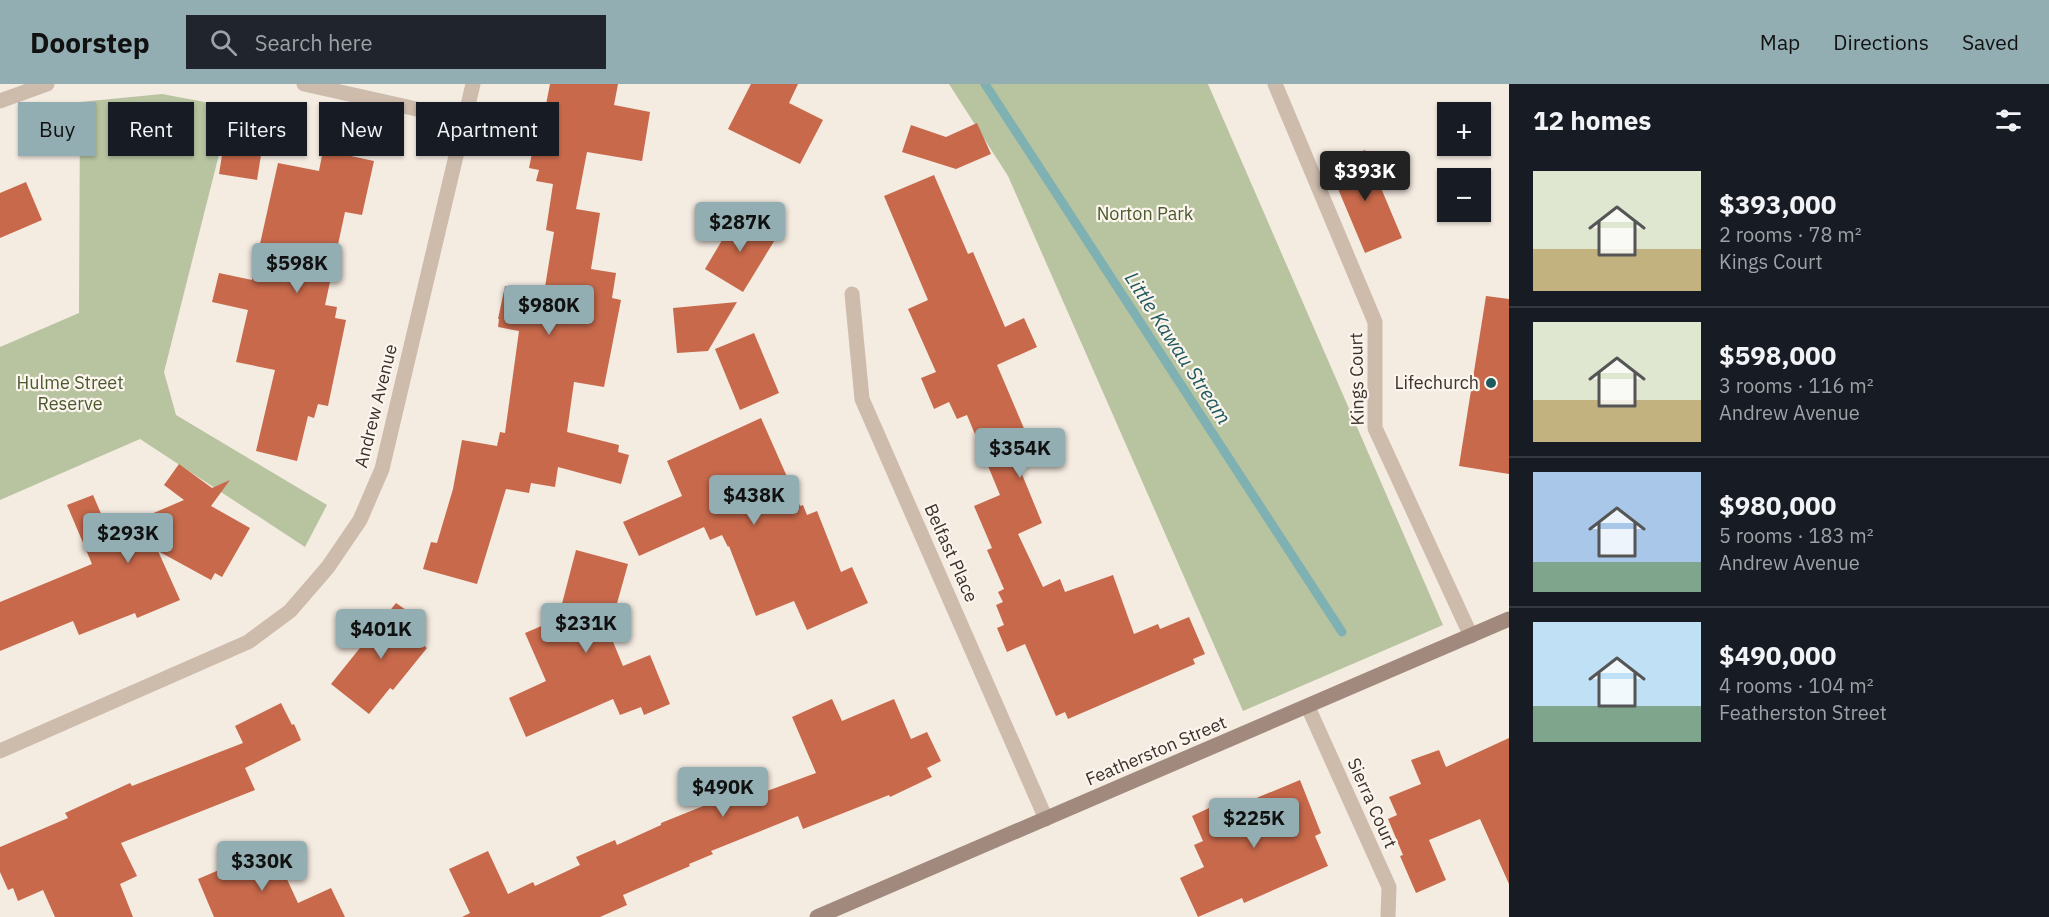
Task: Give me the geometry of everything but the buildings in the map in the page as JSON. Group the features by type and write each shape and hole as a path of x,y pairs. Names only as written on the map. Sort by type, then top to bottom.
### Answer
{"main road":[{"name":"Featherston Street","path":"817,917 1509,619"}],"street":[{"path":"0,101 47,84"},
{"path":"304,84 416,109"},
{"name":"Andrew Avenue","path":"469,102 473,84"},
{"name":"Kings Court","path":"1275,84 1375,322 1375,428 1471,636"},
{"name":"Andrew Avenue","path":"0,751 248,642 290,611 328,567 360,520 382,469 457,156"},
{"name":"Belfast Place","path":"852,294 862,399 1046,819"},
{"name":"Sierra Court","path":"1308,707 1389,887 1388,917"}],"green space":[{"name":"Norton Park","path":"949,84 1208,84 1443,625 1243,711 1008,176"},
{"name":"Hulme Street Reserve","path":"162,94 206,102 206,156 219,156 164,372 176,415 327,505 305,547 140,439 0,500 0,347 79,313 80,156 96,156 96,102 80,102"}],"waterway":[{"name":"Little Kawau Stream","path":"985,84 1342,632"}],"place":[{"name":"Lifechurch","path":"1491,383"}]}
